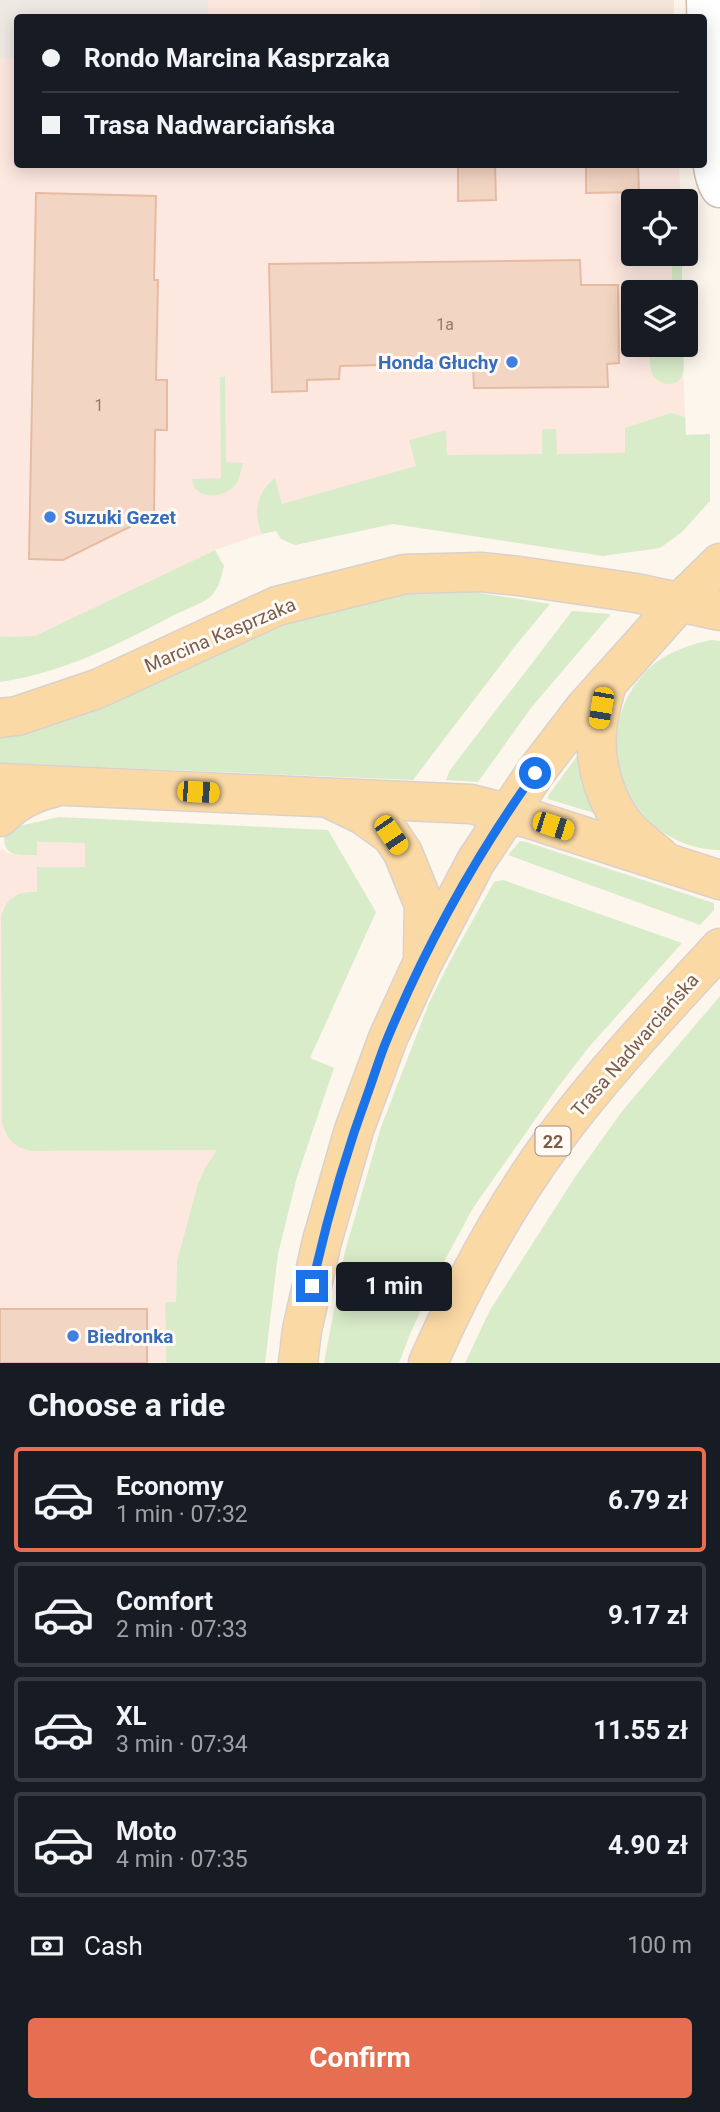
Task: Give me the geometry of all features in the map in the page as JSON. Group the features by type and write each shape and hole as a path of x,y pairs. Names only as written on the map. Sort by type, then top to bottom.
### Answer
{"main road":[{"path":"298,1363 302,1330 322,1241 354,1130 387,1038 476,861 561,737 607,681 720,563"},
{"name":"Marcina Kasprzaka","path":"0,718 17,716 97,689 277,606 405,574 481,572 636,593 720,611"},
{"path":"607,681 597,731 600,775 617,814 630,831 668,864"},
{"path":"0,783 471,804 508,813 720,880"},
{"path":"0,817 18,801 34,793 71,786"},
{"path":"325,797 363,814 391,835 403,853 424,905 422,964"},
{"name":"Trasa Nadwarciańska","path":"428,1363 447,1319 506,1211 553,1140 604,1077 720,948"}],"street":[{"path":"707,48 713,159 719,186"}],"shaded area":[{"path":"0,0 208,0 208,14 14,14 14,58 0,58"},
{"path":"208,0 480,0 480,14 208,14"},
{"path":"480,0 674,0 674,14 480,14"},
{"path":"0,58 14,58 14,168 679,168 680,189 621,189 621,266 682,266 682,280 621,280 621,357 683,357 686,435 682,471 272,524 262,534 215,550 35,637 0,644"},
{"path":"37,842 85,843 85,867 37,893 15,895 3,908 2,1123 5,1134 30,1151 217,1150 206,1166 177,1261 176,1302 165,1303 166,1363 0,1363 0,850 37,855"}],"green space":[{"path":"672,266 682,266 682,280 672,280"},
{"path":"650,357 684,357 684,370 677,382 668,384 659,381 650,366"},
{"path":"225,376 226,462 243,463 236,484 222,494 211,496 200,493 191,479 221,478 220,377"},
{"path":"671,413 685,417 686,435 710,434 710,501 682,532 660,548 603,556 393,524 295,545 281,539 276,531 262,534 259,526 257,511 260,497 275,478 282,504 416,466 409,440 446,430 447,455 542,454 542,429 556,429 557,454 625,453 625,428"},
{"path":"215,550 224,566 217,589 205,601 90,656 46,672 0,682 0,637 35,636"},
{"path":"426,592 474,592 550,604 413,780 0,763 0,738 49,726 96,710 255,633 339,606"},
{"path":"572,611 611,614 531,708 478,782 446,780 450,770"},
{"path":"711,640 720,641 720,850 689,845 663,832 642,812 626,788 618,761 617,732 624,704 641,677 673,652"},
{"path":"577,756 579,757 597,814 548,799"},
{"path":"59,817 328,830 376,912 310,1058 334,1068 297,1177 278,1254 265,1363 166,1363 165,1302 176,1302 177,1261 198,1184 217,1150 30,1151 12,1142 4,1129 3,909 14,897 37,892 37,867 85,867 85,843 37,842 37,855 17,854 8,850 5,845 5,829"},
{"path":"520,841 714,903 714,910 700,925 508,855"},
{"path":"503,880 682,943 589,1047 473,1208 438,1273 399,1363 324,1363 345,1251 381,1127 429,1003 494,882"},
{"path":"720,996 720,1363 465,1363 490,1310 575,1177 623,1110"}],"building":[{"path":"458,168 495,168 496,200 458,201"},
{"path":"586,168 638,168 639,189 621,189 621,192 586,193"},
{"path":"36,193 156,196 156,380 167,380 167,430 155,430 154,515 63,560 29,559"},
{"path":"580,260 581,285 618,285 619,363 607,364 608,387 474,388 473,363 340,366 339,379 307,380 307,391 272,392 269,264"},
{"name":"Biedronka","path":"0,1309 147,1309 147,1363 0,1363"}],"place":[{"name":"Honda Głuchy","path":"512,362"},
{"name":"Suzuki Gezet","path":"50,517"},
{"name":"Biedronka","path":"73,1336"}],"route":[{"path":"312,1286 354,1130 387,1038 476,861 535,773"}]}
